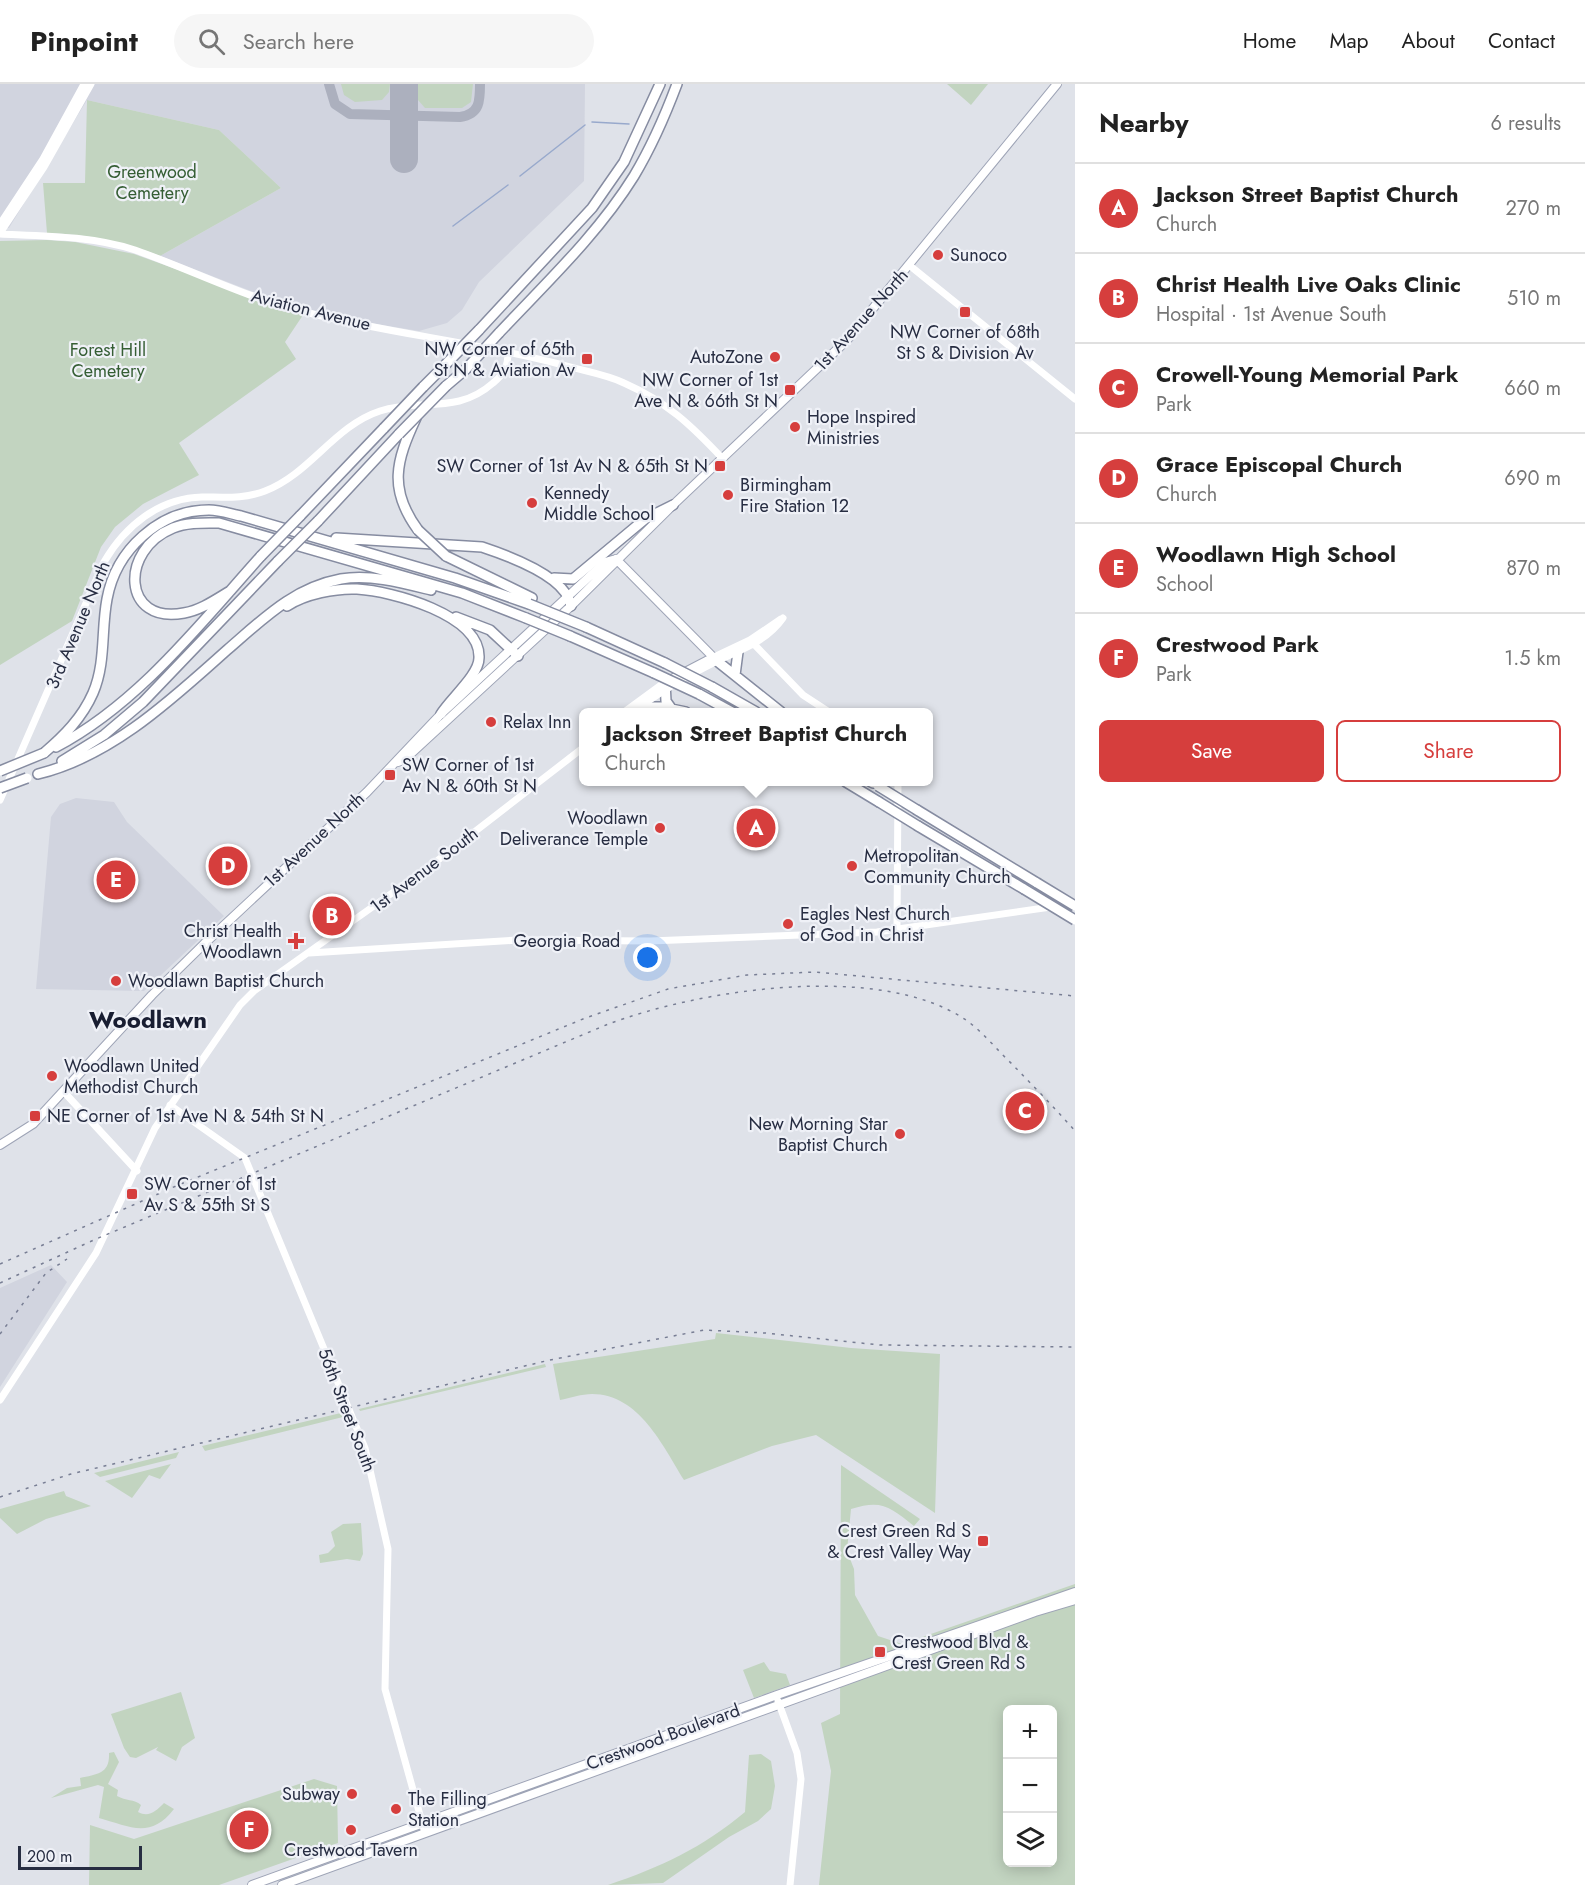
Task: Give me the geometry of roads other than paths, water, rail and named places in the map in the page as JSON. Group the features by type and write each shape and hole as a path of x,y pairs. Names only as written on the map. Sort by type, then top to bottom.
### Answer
{"highway":[{"path":"0,771 44,753 106,717 138,689 261,556 570,235 612,181 637,137 660,84"},
{"path":"38,774 78,752 126,717 404,434 417,416 466,369 569,258 622,192 656,135 677,84"},
{"path":"404,434 398,479 403,505 418,530 446,556 530,601 665,663 749,708"},
{"path":"549,578 573,579 645,519 673,504"},
{"path":"44,753 81,716 93,692 101,669 107,599 113,574 128,551 149,530 187,512 211,510 310,535 530,601"},
{"path":"230,591 192,611 167,614 157,612 140,597 134,569 143,551 163,533 185,525 219,523 462,593 585,642 725,708"},
{"path":"310,535 483,547 562,586 569,596 571,606"},
{"path":"0,788 82,758 133,729 177,694 259,622 295,595 318,585 344,579 400,582 509,612"},
{"path":"259,622 292,603 324,593 355,589 380,592 413,601 461,623 471,632 478,646 477,669 441,714"},
{"path":"444,615 475,623 490,630 514,653"},
{"path":"735,675 738,652"},
{"path":"715,660 776,708"},
{"path":"664,686 671,708"},
{"path":"853,786 1075,920"},
{"path":"878,786 1075,905"}],"main road":[{"name":"1st Avenue North","path":"0,1145 33,1125 159,988 398,762 403,753 441,714 571,606 673,504 848,340 1057,84"},
{"name":"1st Avenue North","path":"398,762 405,759 605,562 616,559"},
{"path":"616,559 715,660 684,673 664,686"},
{"name":"Crestwood Boulevard","path":"252,1885 777,1695 1072,1597"},
{"name":"Crestwood Boulevard","path":"282,1885 1072,1597"}],"street":[{"path":"0,234 84,84"},
{"path":"3,225 44,167 91,84"},
{"path":"3,225 15,235"},
{"name":"Aviation Avenue","path":"0,234 76,238 135,250 247,294 305,312 508,352 621,381 657,398 681,416 723,459"},
{"path":"909,265 1075,399"},
{"name":"3rd Avenue North","path":"0,800 104,562 127,530 142,518 168,504 193,498 249,496 268,490 288,478 351,424 364,417 395,408 454,404 477,396 503,374 508,363 508,352"},
{"path":"630,708 664,686 752,642"},
{"path":"715,660 738,652 752,642"},
{"path":"752,642 803,696 822,708"},
{"path":"638,708 664,686"},
{"name":"1st Avenue South","path":"0,1400 96,1253 137,1171 150,1137 240,1005 254,991 442,858 579,752"},
{"path":"897,928 898,786"},
{"name":"Georgia Road","path":"309,953 510,940 713,940 877,932 1075,905"},
{"path":"64,1092 137,1171"},
{"name":"56th Street South","path":"171,1105 243,1155 366,1448 388,1555 385,1689 425,1833"},
{"path":"777,1695 794,1745 801,1779 790,1885"}],"waterway":[{"path":"592,122 629,124"},
{"path":"520,176 585,125"},
{"path":"453,226 508,185"}],"railway":[{"path":"0,1264 176,1186 583,1019 668,989 747,975 815,972 1075,996"},
{"path":"0,1283 96,1239 606,1025 644,1012 737,992 788,987 838,986 886,991 929,1002 966,1020 978,1030 1075,1131"},
{"path":"0,1334 46,1273 67,1259"},
{"path":"0,1497 71,1474 550,1360 704,1330 765,1333 880,1345 1075,1347"}],"place":[{"name":"Sunoco","path":"938,255"},
{"name":"NW Corner of 68th St S & Division Av","path":"965,312"},
{"name":"AutoZone","path":"775,357"},
{"name":"NW Corner of 65th St N & Aviation Av","path":"587,359"},
{"name":"NW Corner of 1st Ave N & 66th St N","path":"790,390"},
{"name":"Hope Inspired Ministries","path":"795,427"},
{"name":"SW Corner of 1st Av N & 65th St N","path":"720,466"},
{"name":"Birmingham Fire Station 12","path":"728,495"},
{"name":"Kennedy Middle School","path":"532,503"},
{"name":"Relax Inn","path":"491,722"},
{"name":"SW Corner of 1st Av N & 60th St N","path":"390,775"},
{"name":"Woodlawn Deliverance Temple","path":"660,828"},
{"name":"Jackson Street Baptist Church","path":"756,828"},
{"name":"Grace Episcopal Church","path":"228,866"},
{"name":"Metropolitan Community Church","path":"852,866"},
{"name":"Woodlawn High School","path":"116,880"},
{"name":"Christ Health Live Oaks Clinic","path":"332,916"},
{"name":"Eagles Nest Church of God in Christ","path":"788,924"},
{"name":"Christ Health Woodlawn","path":"296,941"},
{"name":"Woodlawn Baptist Church","path":"116,981"},
{"name":"Woodlawn United Methodist Church","path":"52,1076"},
{"name":"Crowell-Young Memorial Park","path":"1025,1111"},
{"name":"NE Corner of 1st Ave N & 54th St N","path":"35,1116"},
{"name":"New Morning Star Baptist Church","path":"900,1134"},
{"name":"SW Corner of 1st Av S & 55th St S","path":"132,1194"},
{"name":"Crest Green Rd S & Crest Valley Way","path":"983,1541"},
{"name":"Crestwood Blvd & Crest Green Rd S","path":"880,1652"},
{"name":"Subway","path":"352,1794"},
{"name":"The Filling Station","path":"396,1809"},
{"name":"Crestwood Park","path":"249,1830"},
{"name":"Crestwood Tavern","path":"351,1830"}],"district":[{"name":"Woodlawn","path":"148,1019"}],"park label":[{"name":"Greenwood Cemetery","path":"152,182"},
{"name":"Forest Hill Cemetery","path":"108,360"}]}
